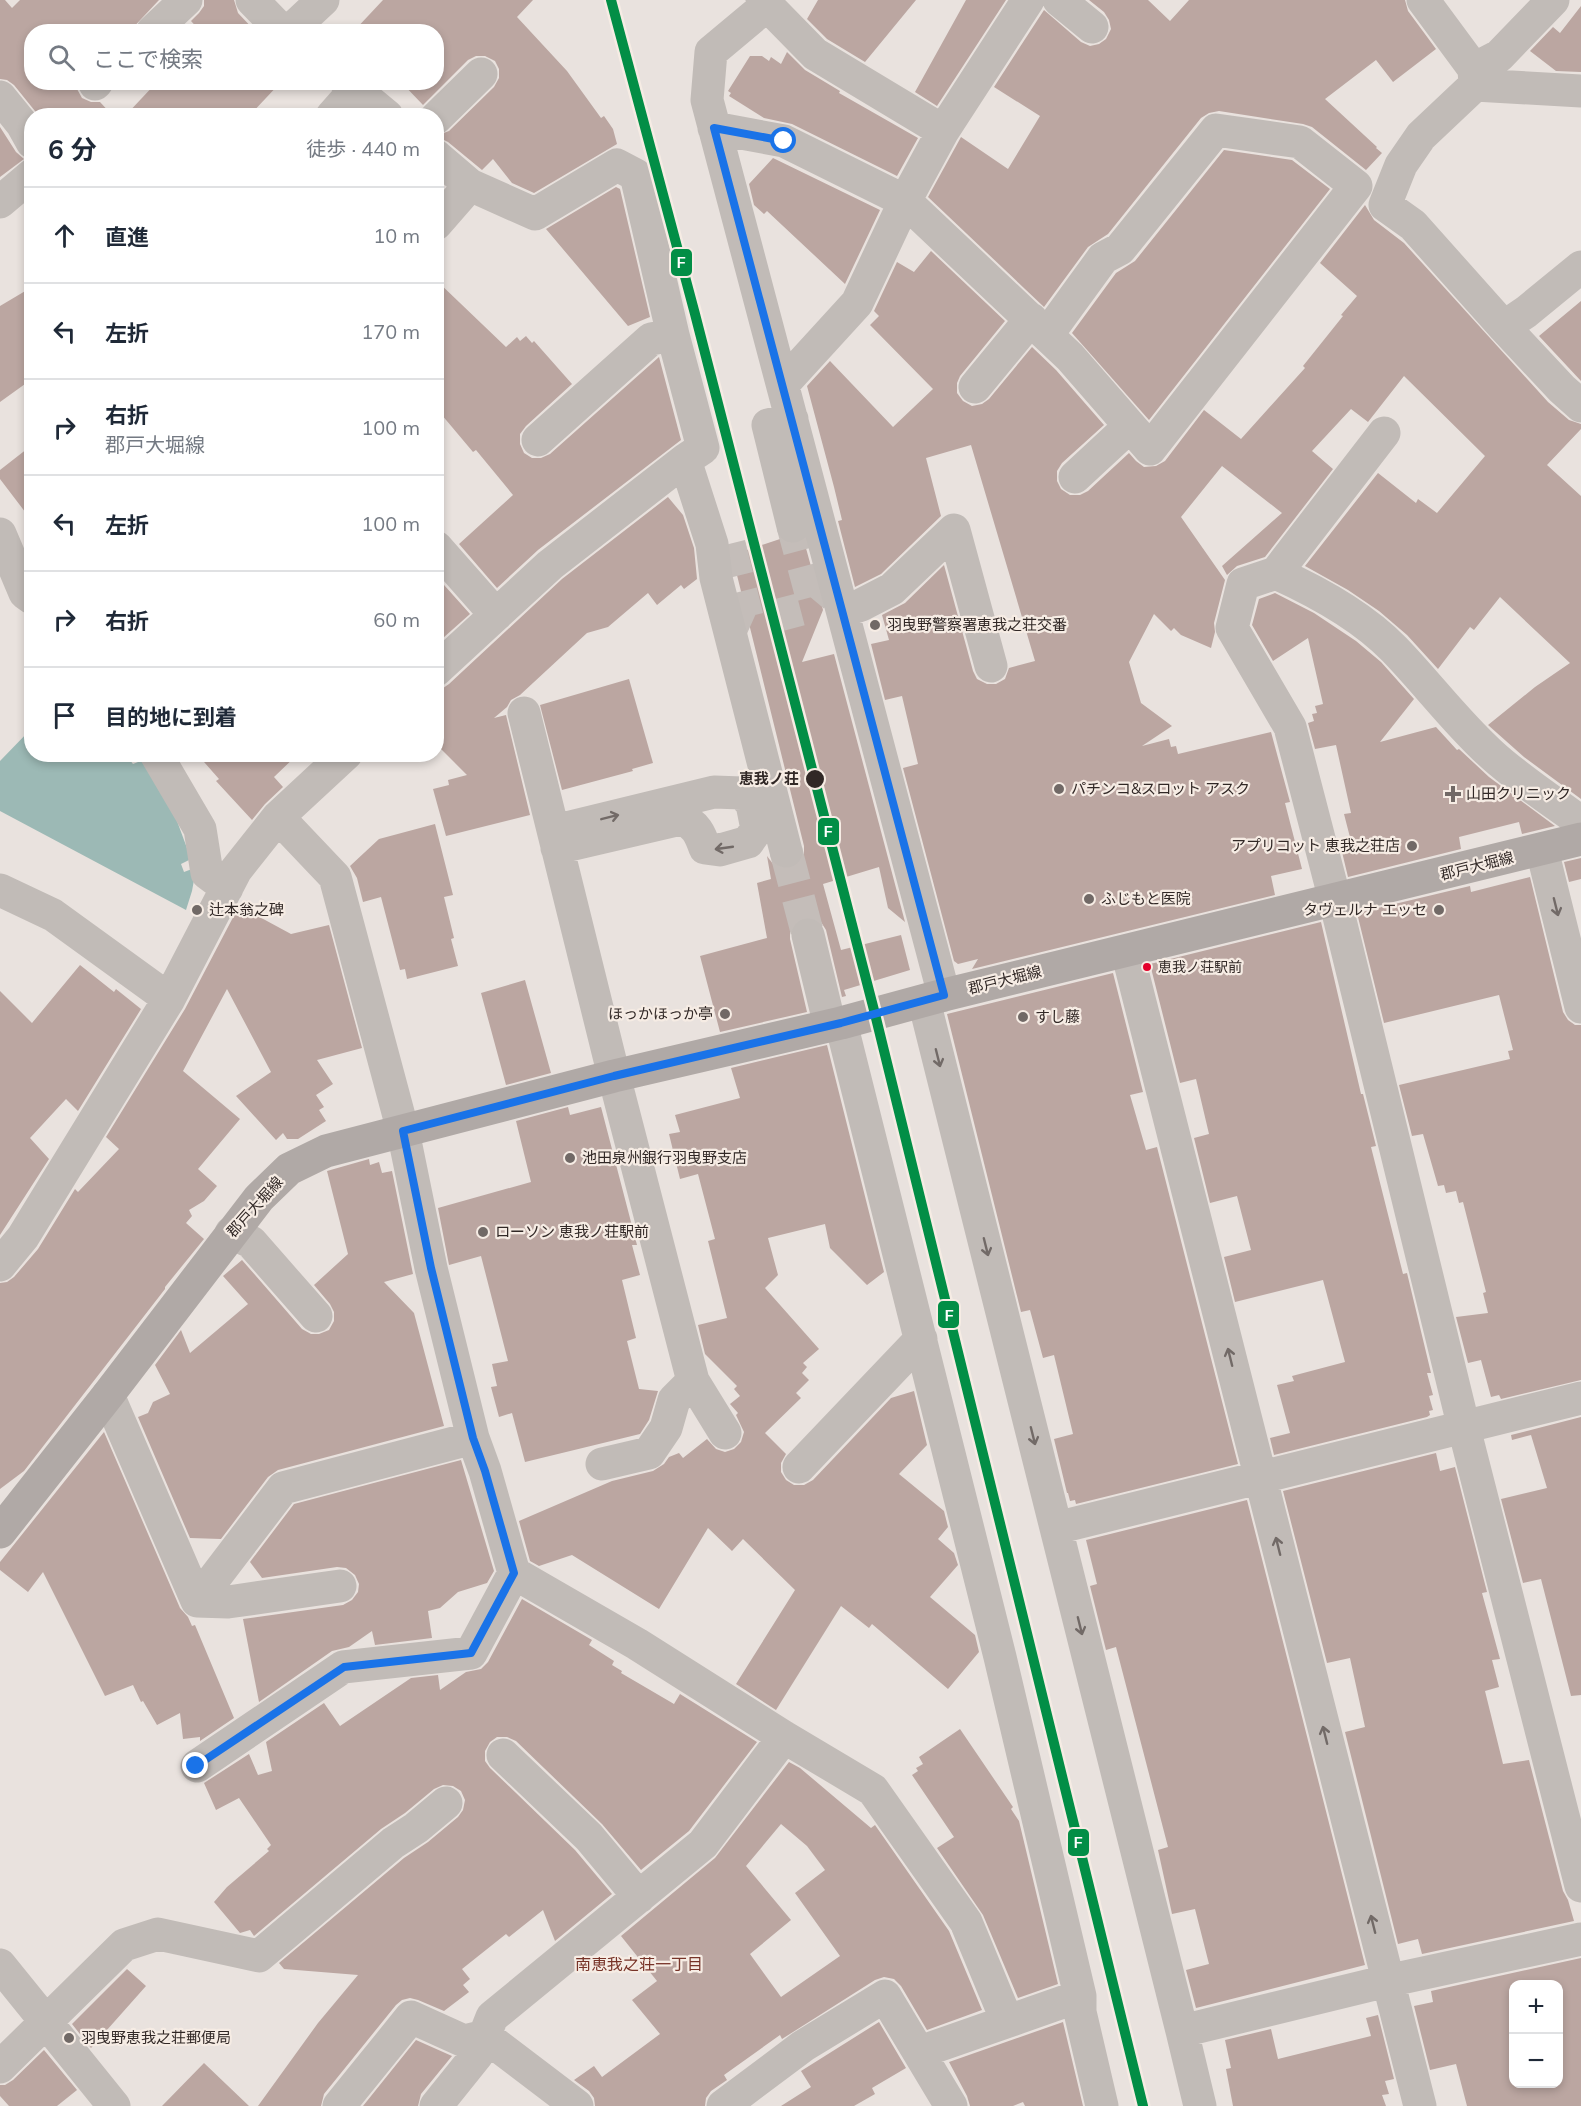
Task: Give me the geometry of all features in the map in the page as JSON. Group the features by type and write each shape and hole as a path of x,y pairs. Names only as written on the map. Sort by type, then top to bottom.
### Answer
{"main road":[{"name":"郡戸大堀線","path":"0,1532 259,1198 289,1169 326,1151 614,1076 836,1025 934,998 1581,839"}],"street":[{"path":"160,24 186,0"},
{"path":"252,0 275,24"},
{"path":"297,24 323,0"},
{"path":"783,384 857,303 905,201 943,131 1028,0"},
{"path":"1059,0 1092,27"},
{"path":"1423,0 1474,77 1581,91"},
{"path":"1385,205 1401,165 1421,136 1474,77 1553,0"},
{"path":"943,131 815,54 764,3 711,52 707,100 843,611 1056,1528 1200,2106"},
{"path":"444,110 481,74"},
{"path":"337,108 348,90"},
{"path":"356,90 377,108"},
{"path":"0,98 24,128"},
{"path":"714,128 784,141 905,201 1070,357 1140,438"},
{"path":"975,387 1039,327 1103,258 1120,249 1216,130 1300,142 1356,186 1413,225 1504,327 1581,406"},
{"path":"444,163 470,185 535,214 617,165 636,175 673,335 712,544 716,578 786,851"},
{"path":"0,202 24,182"},
{"path":"444,215 470,185"},
{"path":"1075,477 1140,438 1356,186"},
{"path":"1504,327 1581,267"},
{"path":"538,440 651,339 673,335"},
{"path":"792,418 768,425 793,526"},
{"path":"1384,433 1276,573 1243,584 1232,628 1290,727 1335,900 1464,1428 1581,1886"},
{"path":"694,454 713,479 729,544"},
{"path":"444,663 550,565 694,454"},
{"path":"843,611 861,605 892,589 954,530 991,666"},
{"path":"0,534 24,591"},
{"path":"444,557 496,615"},
{"path":"1276,573 1306,586 1355,616 1393,648 1459,723 1491,755 1581,822"},
{"path":"524,713 693,1381 725,1432"},
{"path":"161,762 200,829 207,873 227,888"},
{"path":"3,1254 23,1237 169,999 236,870 278,817 337,762"},
{"path":"714,792 742,793 752,804 757,830 748,842 720,850 705,848 699,832 691,822 681,819 556,840 714,792"},
{"path":"196,1766 344,1667 471,1653 514,1573 485,1471 473,1438 431,1268 403,1131 335,877 278,817"},
{"path":"1542,850 1581,1007"},
{"path":"0,890 53,915 169,999"},
{"path":"808,935 836,1025 921,1339 1000,1657 1080,1996 1080,2012 1102,2106"},
{"path":"1127,951 1420,2106"},
{"path":"231,1233 251,1242 316,1316"},
{"path":"799,1467 921,1339"},
{"path":"602,1464 649,1453 666,1428 674,1400 693,1381"},
{"path":"108,1395 197,1601"},
{"path":"1056,1528 1581,1398"},
{"path":"197,1601 283,1488 473,1438"},
{"path":"514,1573 637,1644 873,1790 966,1922 1007,2021"},
{"path":"197,1601 228,1602 340,1586"},
{"path":"436,2106 477,2055 492,2017 703,1844 784,1737"},
{"path":"503,1755 589,1837 639,1897"},
{"path":"0,2067 124,1945 158,1934 259,1956 393,1843 416,1828 446,1803"},
{"path":"1182,2031 1387,1981 1581,1939"},
{"path":"0,1965 114,2106"},
{"path":"723,2106 803,2046 885,1996 951,2106"},
{"path":"920,2052 1080,1996"},
{"path":"339,2106 411,2017 464,2041 485,2036"},
{"path":"485,2036 577,2106"}],"water":[{"path":"24,736 24,762 131,762 133,764 144,762 177,821 191,859 181,864 184,872 192,869 194,880 186,910 0,811 0,761"}],"building":[{"path":"0,0 5,0 12,8 20,0 159,0 136,24 24,24 24,90 78,90 82,98 91,102 100,102 106,108 33,108 14,85 7,80 0,79"},
{"path":"204,0 234,0 238,13 248,24 194,24 191,21 204,6"},
{"path":"383,0 533,0 517,17 567,71 601,118 604,116 613,129 617,144 534,193 512,183 493,159 482,170 444,140 444,133 449,131 494,87 499,78 499,69 495,61 485,56 476,56 468,60 444,84 444,24 360,24"},
{"path":"818,0 916,0 865,62 827,39 807,19"},
{"path":"966,0 1006,0 937,106 915,92"},
{"path":"1089,0 1148,0 1170,21 1189,0 1405,0 1408,11 1436,49 1393,82 1376,60 1325,99 1382,153 1366,170 1312,127 1303,124 1219,111 1201,118 1108,234 1088,247 1044,307 928,197 961,137 1008,169 1040,116 994,87 1044,10 1081,42 1090,46 1106,39 1111,29 1109,20 1104,12"},
{"path":"1581,6 1581,72 1556,71 1530,51 1553,27 1560,33"},
{"path":"787,52 805,70 840,91 839,93 918,138 897,176 792,124 764,118 729,96 731,93 728,91 750,56 762,56 769,61 771,57 781,64"},
{"path":"149,90 273,90 257,108 133,108"},
{"path":"409,90 438,90 423,105"},
{"path":"0,127 16,152 24,159 0,177"},
{"path":"1224,150 1292,160 1330,189 1149,420 1072,333 1116,273 1135,261"},
{"path":"773,158 880,210 845,284 767,211 764,214 754,205 749,184"},
{"path":"616,187 620,189 650,317 628,326 546,229"},
{"path":"1365,205 1374,220 1404,243 1548,402 1569,420 1581,424 1581,429 1547,465 1581,496 1581,799 1524,757 1488,725 1535,687 1570,663 1500,597 1474,630 1470,627 1438,669 1407,635 1379,611 1348,590 1305,566 1378,473 1416,503 1418,499 1437,513 1485,456 1404,376 1368,422 1351,409 1312,451 1333,469 1265,557 1237,566 1227,575 1222,566 1282,513 1222,466 1181,517 1225,580 1214,623 1215,632 1211,648 1181,635 1174,628 1171,631 1154,614 1129,662 1141,703 1172,726 1142,746 1169,739 1171,747 1176,746 1178,754 1271,732 1290,802 1285,803 1302,869 1271,876 1275,895 972,969 978,959 958,964 954,961 903,768 918,764 902,696 885,700 871,644 889,640 882,615 905,603 944,565 977,679 987,684 996,684 1005,679 1009,668 1035,661 971,445 926,458 941,516 881,574 855,587 838,521 842,520 807,386 830,361 893,427 933,389 870,325 879,316 874,311 897,262 914,272 931,251 1005,321 960,376 957,393 963,401 972,406 982,404 989,399 1032,347 1056,370 1104,425 1062,463 1057,471 1057,481 1061,489 1070,495 1080,495 1088,491 1129,453 1144,467 1156,466 1165,461 1204,410 1241,439 1305,368 1303,366 1357,296 1320,263"},
{"path":"444,288 506,347 517,337 520,341 526,336 532,343 534,341 572,384 520,434 520,444 524,453 532,458 541,458 550,454 659,357 681,440 538,550 497,588 459,544 513,495 476,450 473,452 444,418"},
{"path":"24,292 24,385 0,402 0,306"},
{"path":"1581,301 1581,381 1539,336"},
{"path":"24,451 24,510 0,479 0,470"},
{"path":"668,497 683,515 694,548 697,579 684,589 681,585 657,605 648,593 608,627 587,633 520,695 511,700 507,707 494,718 506,715 530,815 446,836 433,789 449,785 448,780 467,775 444,752 444,687 562,579"},
{"path":"780,539 788,544 804,541 823,610 802,662 834,654 905,922 888,908 879,867 823,884 841,950 901,935 910,970 844,990 846,996 842,997 826,930 814,917 803,917 790,929 790,939 807,1012 720,1032 700,956 767,938 757,883 771,879 767,856 780,869 790,869 799,865 804,855 804,846 732,555"},
{"path":"444,585 470,614 444,637"},
{"path":"1275,593 1314,613 1356,641 1381,662 1414,699 1380,742 1436,727 1457,750 1459,749 1489,777 1555,826 1522,834 1519,822 1459,837 1461,849 1348,877 1342,852 1353,849 1344,814 1351,813 1336,745 1315,749 1308,723 1314,721 1312,714 1317,713 1315,706 1323,704 1308,638 1273,661 1252,625 1259,599"},
{"path":"629,679 653,763 632,769 633,771 562,790 540,705"},
{"path":"204,762 290,762 274,777 283,787 252,820 216,781 219,779"},
{"path":"435,824 453,895 444,897 458,966 407,979 405,969 400,970 381,897 363,902 357,878 350,866 379,839"},
{"path":"1581,858 1581,879 1569,882 1564,862"},
{"path":"1530,877 1563,1012 1568,1020 1575,1025 1581,1025 1581,1380 1501,1399 1499,1395 1491,1397 1481,1360 1468,1363 1456,1317 1488,1313 1483,1293 1486,1292 1463,1202 1459,1203 1456,1191 1446,1193 1444,1185 1438,1186 1423,1134 1412,1136 1399,1085 1510,1059 1508,1051 1513,1050 1499,995 1384,1023 1357,913 1470,886 1471,892"},
{"path":"239,906 291,934 329,925 362,1048 317,1060 333,1084 316,1095 324,1107 319,1110 326,1121 298,1139 287,1139 283,1133 276,1140 236,1096 271,1072 227,989 183,1071 240,1119 198,1169 217,1186 204,1201 189,1210 192,1216 186,1223 204,1239 24,1471 0,1489 0,1283 7,1282 14,1277 38,1249 75,1189 78,1192 119,1149 106,1137 185,1009"},
{"path":"1321,922 1361,1094 1363,1094 1376,1146 1371,1147 1403,1274 1407,1273 1431,1373 1427,1373 1433,1395 1429,1396 1433,1410 1429,1411 1430,1415 1427,1417 1274,1455 1270,1438 1290,1433 1277,1385 1294,1381 1292,1376 1345,1362 1323,1280 1235,1302 1224,1257 1251,1250 1237,1196 1210,1203 1194,1138 1209,1134 1196,1079 1180,1083 1150,964"},
{"path":"80,965 114,992 116,989 141,1009 78,1111 66,1099 30,1138 49,1159 0,1235 0,991 32,1023"},
{"path":"1113,973 1143,1092 1130,1095 1146,1150 1157,1147 1238,1464 1076,1504 1075,1500 1070,1501 1067,1493 1054,1439 1073,1434 1054,1355 1043,1358 1030,1310 1021,1312 947,1014"},
{"path":"525,980 551,1073 506,1085 481,993"},
{"path":"827,1045 884,1272 867,1285 830,1248 825,1224 768,1238 778,1275 765,1288 819,1349 803,1363 807,1367 802,1373 809,1380 796,1393 801,1398 765,1433 786,1454 781,1463 781,1472 786,1480 794,1485 804,1485 813,1480 891,1398 914,1391 927,1445 899,1474 944,1511 948,1527 938,1539 954,1553 958,1565 930,1597 975,1635 979,1652 948,1689 872,1624 869,1628 841,1606 776,1710 736,1684 795,1590 743,1539 732,1551 708,1528 659,1609 572,1555 539,1566 530,1561 519,1521 612,1481 653,1471 664,1464 669,1457 679,1453 683,1458 707,1439 716,1449 725,1452 734,1449 741,1442 744,1432 736,1415 738,1413 730,1404 740,1396 734,1389 737,1386 705,1354 698,1325 727,1318 708,1241 715,1239 698,1174 680,1179 669,1134 680,1132 675,1115 740,1098 731,1068"},
{"path":"568,1107 570,1115 601,1107 637,1245 632,1245 640,1275 622,1280 636,1338 627,1341 639,1389 658,1391 649,1420 640,1434 525,1462 512,1413 499,1417 491,1387 497,1386 492,1364 508,1361 481,1256 449,1265 438,1208 531,1182 516,1121"},
{"path":"369,1159 370,1165 379,1162 382,1173 392,1171 413,1274 384,1282 414,1313 444,1426 278,1470 268,1477 221,1539 190,1538 138,1417 148,1413 153,1402 170,1394 155,1365 181,1330 190,1353 248,1304 223,1276 242,1260 302,1329 311,1334 329,1330 334,1321 334,1312 314,1285 348,1254 327,1171"},
{"path":"1581,1417 1581,1695 1571,1696 1541,1579 1523,1583 1501,1499 1547,1488 1531,1435 1512,1440 1511,1435"},
{"path":"104,1432 180,1608 192,1626 195,1625 234,1718 200,1741 200,1737 183,1739 180,1713 157,1725 143,1701 141,1702 133,1685 105,1696 43,1572 28,1592 0,1570 0,1562"},
{"path":"1436,1453 1440,1471 1455,1467 1487,1592 1482,1593 1500,1659 1492,1660 1499,1687 1485,1691 1503,1764 1529,1760 1563,1891 1574,1921 1422,1954 1418,1939 1398,1944 1345,1732 1365,1727 1350,1658 1327,1663 1283,1491"},
{"path":"461,1460 494,1571 487,1583 458,1592 440,1608 428,1611 432,1638 375,1645 372,1631 349,1647 332,1651 259,1702 243,1619 343,1605 352,1600 358,1592 359,1584 355,1575 346,1568 337,1567 262,1578 250,1562 294,1504"},
{"path":"1247,1500 1365,1965 1196,2008 1186,1970 1209,1964 1195,1909 1172,1914 1158,1850 1168,1847 1116,1647 1106,1650 1090,1586 1097,1584 1086,1540"},
{"path":"522,1599 592,1640 589,1645 614,1661 612,1665 622,1671 621,1673 674,1704 680,1694 757,1742 689,1831 641,1870 602,1824 516,1741 507,1737 497,1737 490,1742 485,1751 485,1761 490,1768 575,1850 612,1894 555,1941 543,1910 509,1937 506,1934 462,1969 470,1979 463,1985 469,1992 444,2011 418,2000 410,1998 402,2000 324,2094 321,2106 258,2106 318,2023 358,1975 284,1969 279,1963 404,1858 458,1817 463,1810 465,1800 461,1791 453,1786 443,1785 434,1789 381,1829 254,1936 250,1930 240,1933 214,1902 227,1887 269,1851 267,1849 271,1845 239,1798 216,1810 204,1783 249,1754 258,1775 272,1771 266,1742 324,1703 340,1726 411,1678 438,1675 440,1690 466,1672 481,1669 488,1662"},
{"path":"960,1729 1013,1807 1011,1809 1019,1821 1058,1984 1018,1998 983,1915 937,1848 954,1837 912,1775 918,1771 916,1768 923,1764 919,1757"},
{"path":"789,1762 800,1768 871,1828 875,1825 949,1931 982,2010 927,2030 901,1986 894,1979 884,1977 875,1980 782,2039 780,2035 724,2075 727,2080 711,2091 706,2098 705,2106 595,2106 594,2098 589,2091 574,2080 594,2066 602,2077 660,2034 632,2000 657,1981 621,1936 715,1858","holes":["781,1824 807,1846 825,1870 795,1893 840,1956 781,1997 750,1954 791,1920 746,1866"]},
{"path":"1581,1958 1581,2106 1467,2106 1456,2064 1430,2070 1414,2006 1433,2002 1431,1991"},
{"path":"127,1969 146,1986 91,2048 72,2024"},
{"path":"1378,2015 1394,2079 1385,2081 1389,2094 1382,2095 1386,2106 1233,2106 1226,2069 1231,2068 1225,2040 1271,2029 1278,2059 1371,2036 1366,2018"},
{"path":"879,2022 906,2068 872,2088 875,2094 854,2106 781,2106 811,2087 801,2071"},
{"path":"1063,2022 1083,2106 1025,2106 1023,2102 1013,2106 970,2106 949,2062"},
{"path":"416,2040 452,2056 421,2094 418,2106 363,2106"},
{"path":"44,2050 77,2090 57,2106 9,2106 0,2096 0,2085 13,2080"},
{"path":"204,2063 249,2106 162,2106"}],"tunnel":[{"path":"729,544 747,617 756,621 802,609 812,597 793,526"},
{"path":"786,851 808,935"}],"transit line":[{"name":"F","path":"611,0 695,314 875,1014 1143,2106"}],"place":[{"name":"羽曳野警察署恵我之荘交番","path":"875,625"},
{"name":"恵我ノ荘","path":"815,779"},
{"name":"パチンコ&スロット アスク","path":"1059,789"},
{"name":"山田クリニック","path":"1453,794"},
{"name":"アプリコット 恵我之荘店","path":"1412,846"},
{"name":"ふじもと医院","path":"1089,899"},
{"name":"辻本翁之碑","path":"197,910"},
{"name":"タヴェルナ エッセ","path":"1439,910"},
{"name":"恵我ノ荘駅前","path":"1147,967"},
{"name":"ほっかほっか亭","path":"725,1014"},
{"name":"すし藤","path":"1023,1017"},
{"name":"池田泉州銀行羽曳野支店","path":"570,1158"},
{"name":"ローソン 恵我ノ荘駅前","path":"483,1232"},
{"name":"羽曳野恵我之荘郵便局","path":"69,2038"}],"district":[{"name":"南恵我之荘一丁目","path":"639,1964"}],"route":[{"path":"196,1766 344,1667 471,1653 514,1573 485,1471 473,1438 431,1268 403,1131 614,1076 841,1023 944,995 714,128 784,141"}]}
